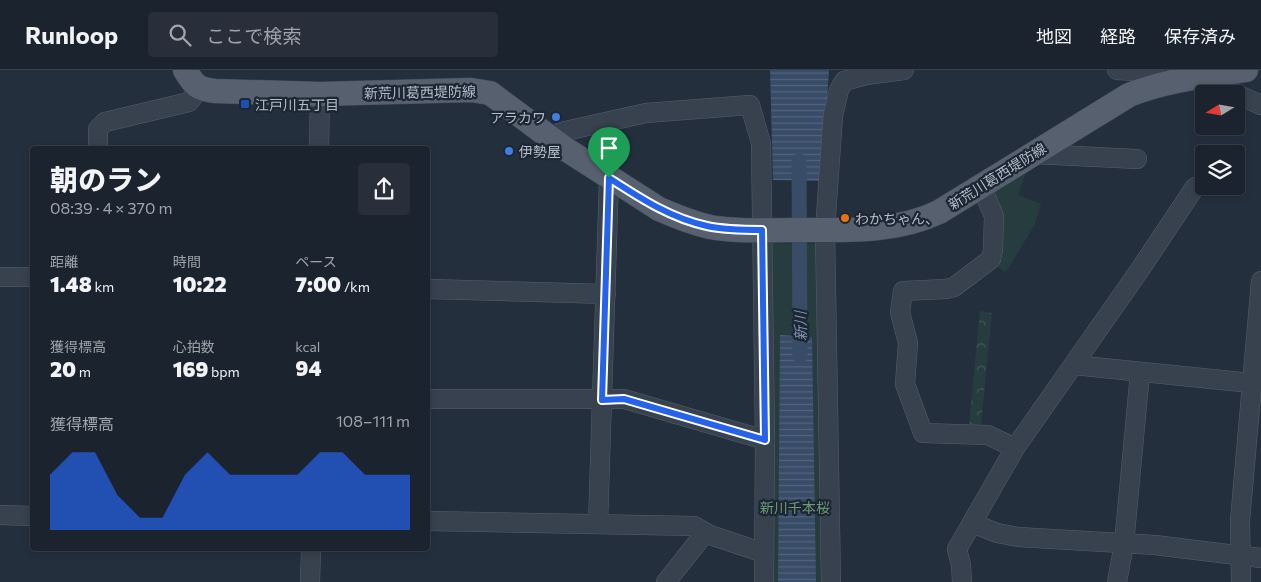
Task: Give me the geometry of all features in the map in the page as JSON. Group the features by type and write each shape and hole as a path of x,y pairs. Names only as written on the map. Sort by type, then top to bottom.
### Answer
{"main road":[{"path":"185,70 199,88"},
{"name":"新荒川葛西堤防線","path":"199,88 215,91 320,94 481,91 490,93 552,140 660,209 695,223 723,228 822,230 886,228 914,222 939,212 1114,103 1146,88 1235,72"}],"street":[{"path":"831,582 822,230 833,116 839,90 844,81 866,75 904,70"},
{"path":"1117,70 1153,75 1160,78 1163,84"},
{"path":"1228,85 1235,72"},
{"path":"98,146 98,129 105,122 189,102 199,88"},
{"path":"319,146 320,94"},
{"path":"1245,98 1261,105"},
{"path":"552,140 561,132 646,113 750,105 761,143 765,230 764,582"},
{"path":"1034,154 1137,159"},
{"path":"598,524 609,178"},
{"path":"981,186 994,216 991,259 954,287 902,291 900,312 908,343 905,384 923,433 988,435 1015,448"},
{"path":"962,582 961,565 957,549 1015,448 1074,365 1194,187"},
{"path":"0,277 30,277"},
{"path":"1241,582 1240,520 1261,281"},
{"path":"430,289 606,294"},
{"path":"1074,365 1251,383"},
{"path":"1117,582 1124,544 1140,373"},
{"path":"430,399 624,399 765,440"},
{"path":"0,515 30,516"},
{"path":"430,521 694,526 705,533 764,553"},
{"path":"972,523 1018,537 1155,545 1261,558"},
{"path":"666,582 705,533"},
{"path":"310,582 311,551"}],"green space":[{"path":"1028,167 1018,195 1041,204 1035,224 1005,272 997,265 992,192"},
{"name":"新川千本桜","path":"767,243 821,244 825,582 767,582"},
{"path":"980,311 992,313 981,425 969,424"}],"water":[{"path":"770,70 829,70 822,181 773,180"},
{"path":"780,335 812,337 816,582 778,582"}],"waterway":[{"name":"新川","path":"799,161 800,356"}],"place":[{"name":"江戸川五丁目","path":"245,104"},
{"name":"アラカワ","path":"556,117"},
{"name":"伊勢屋","path":"509,151"},
{"name":"わかちゃん、","path":"845,218"}],"route":[{"path":"609,178 660,209 695,223 740,230 762,230 765,440 624,399 602,400 609,178"}]}
